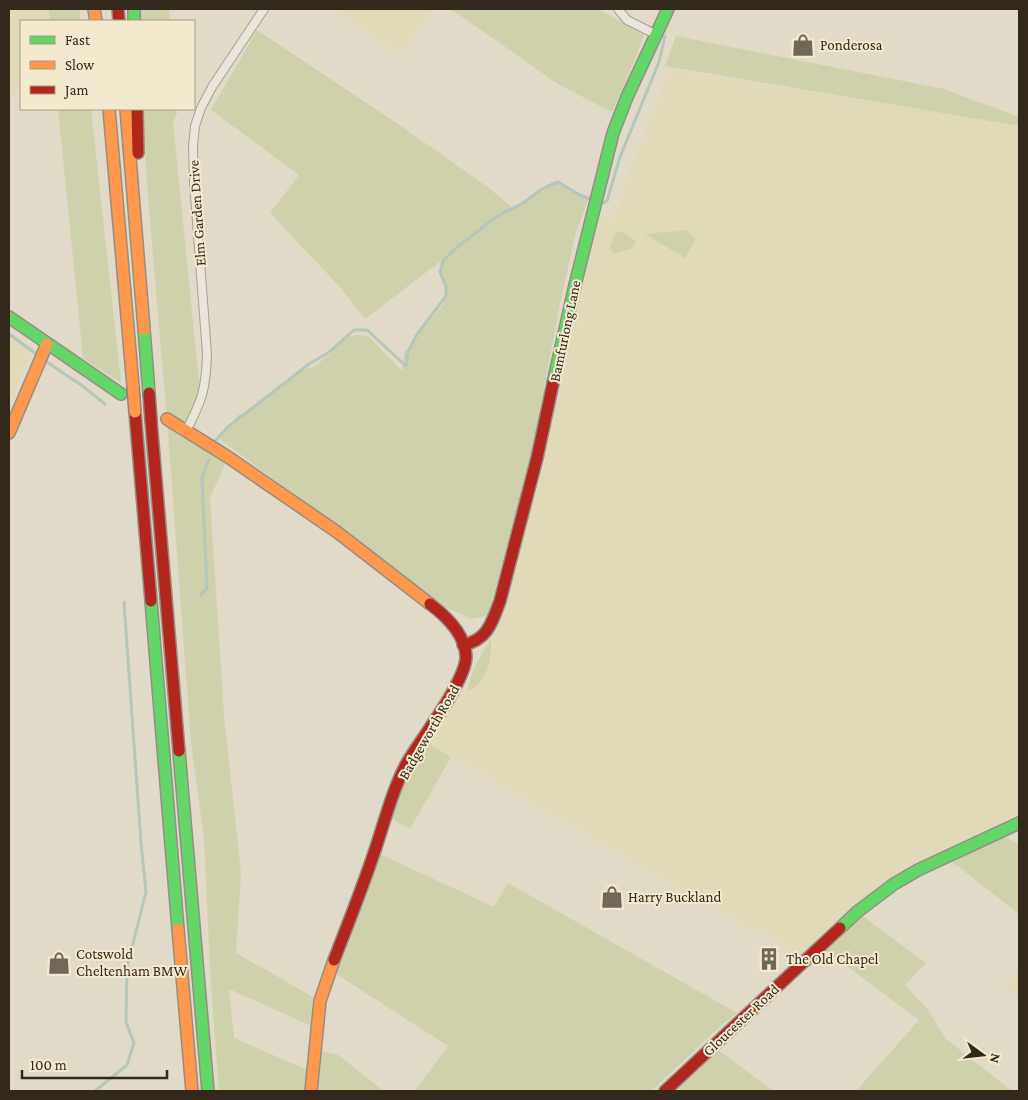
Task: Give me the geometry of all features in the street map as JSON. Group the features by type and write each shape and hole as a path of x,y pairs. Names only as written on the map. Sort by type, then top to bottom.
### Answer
{"main road":[{"name":"Bamfurlong Lane","path":"463,645 474,644 482,638 492,621 500,601 537,458 575,285 613,133 627,97 668,9"},
{"path":"109,110 192,1091"},
{"path":"126,110 208,1091"},
{"path":"137,110 140,291"},
{"path":"9,317 121,394"},
{"path":"9,433 46,344"},
{"name":"Badgeworth Road","path":"167,419 228,457 337,532 437,609 455,627 466,656 462,676 407,763 391,802 361,893 330,970 320,1001 311,1091"},
{"name":"Gloucester Road","path":"665,1091 857,912 894,884 918,870 1019,824"}],"street":[{"name":"Elm Garden Drive","path":"186,432 200,403 206,381 207,354 194,183 195,126 201,108 212,87 264,9"},
{"path":"618,9 628,20 657,35"}],"shaded area":[{"path":"9,9 49,9 50,20 20,20 20,83 9,99"},
{"path":"343,9 432,9 400,56 340,14"},
{"path":"669,69 1019,126 1019,823 918,870 804,960 762,930 750,930 423,740 447,703 473,689 492,650 491,636 501,616 546,459 538,456 594,214 619,218 613,215 622,200 627,177"},
{"path":"9,334 31,351 9,403"},
{"path":"1019,967 1019,998 1004,986"}],"green space":[{"path":"49,9 79,9 81,20 50,20"},
{"path":"139,9 169,9 170,20 139,20"},
{"path":"451,9 598,9 644,35 612,112 558,84"},
{"path":"257,30 398,124 489,188 514,209 551,182 558,180 580,195 589,198 576,232 560,303 531,456 490,609 486,616 471,619 441,605 220,439 238,415 249,412 301,370 314,367 330,354 345,336 368,336 402,371 404,353 443,305 447,294 443,282 441,261 365,319 339,286 270,213 299,175 211,110"},
{"path":"676,36 944,89 1019,117 1019,126 665,66"},
{"path":"58,110 91,110 121,383 83,358"},
{"path":"143,110 176,110 173,123 201,403 186,431 228,457 210,498 224,716 241,873 236,953 320,1001 316,1028 229,989 234,1038 312,1072 314,1050 338,1055 384,1091 219,1091 211,986 204,838 191,742 167,419 147,185"},
{"path":"685,230 696,239 685,258 645,234"},
{"path":"621,231 636,241 632,248 614,254 610,247 615,233"},
{"path":"491,638 491,655 487,670 480,682 467,692 473,670"},
{"path":"423,740 451,757 410,829 386,816"},
{"path":"999,833 1019,845 1019,914 946,857"},
{"path":"375,852 494,907 508,883 737,1013 651,1091 415,1091 448,1046 330,970"},
{"path":"857,912 926,963 905,985 928,1010 946,1039 1012,1091 856,1091 919,1020 820,946"},
{"path":"713,1046 773,1091 665,1091"}],"waterway":[{"path":"599,202 607,201 620,157 659,62 665,36"},
{"path":"216,440 229,426 309,364 328,353 354,330 367,330 406,366 408,352 416,336 446,296 446,287 440,272 443,261 456,248 496,217 523,203 542,189 558,182 593,200"},
{"path":"9,334 39,356"},
{"path":"44,360 84,387 105,404"},
{"path":"201,595 207,588 202,478 209,460"},
{"path":"95,1091 127,1065 134,1043 126,1022 127,967 146,892 124,602"}],"traffic: fast":[{"path":"134,9 134,20"},
{"path":"553,383 613,133 627,97 668,9"},
{"path":"9,317 121,394"},
{"path":"144,329 149,393"},
{"path":"151,601 178,929"},
{"path":"179,751 208,1091"},
{"path":"840,928 857,912 894,884 918,870 1019,823"}],"traffic: slow":[{"path":"94,9 96,20"},
{"path":"109,110 133,386"},
{"path":"126,110 144,329"},
{"path":"9,433 47,344"},
{"path":"133,386 135,412"},
{"path":"167,419 228,457 337,532 430,604"},
{"path":"178,929 192,1091"},
{"path":"311,1091 320,1001 334,960"}],"traffic: jam":[{"path":"118,9 119,20"},
{"path":"137,110 138,153"},
{"path":"463,645 471,643 484,634 500,601 537,458 553,383"},
{"path":"149,393 151,421"},
{"path":"135,412 151,601"},
{"path":"151,421 179,751"},
{"path":"334,960 365,880 393,794 403,771 443,709 464,666 466,656 462,640 454,626 430,604"},
{"path":"665,1091 840,928"}],"place":[{"name":"Ponderosa","path":"803,45"},
{"name":"Harry Buckland","path":"612,897"},
{"name":"The Old Chapel","path":"769,959"},
{"name":"Cotswold Cheltenham BMW","path":"59,963"}]}
